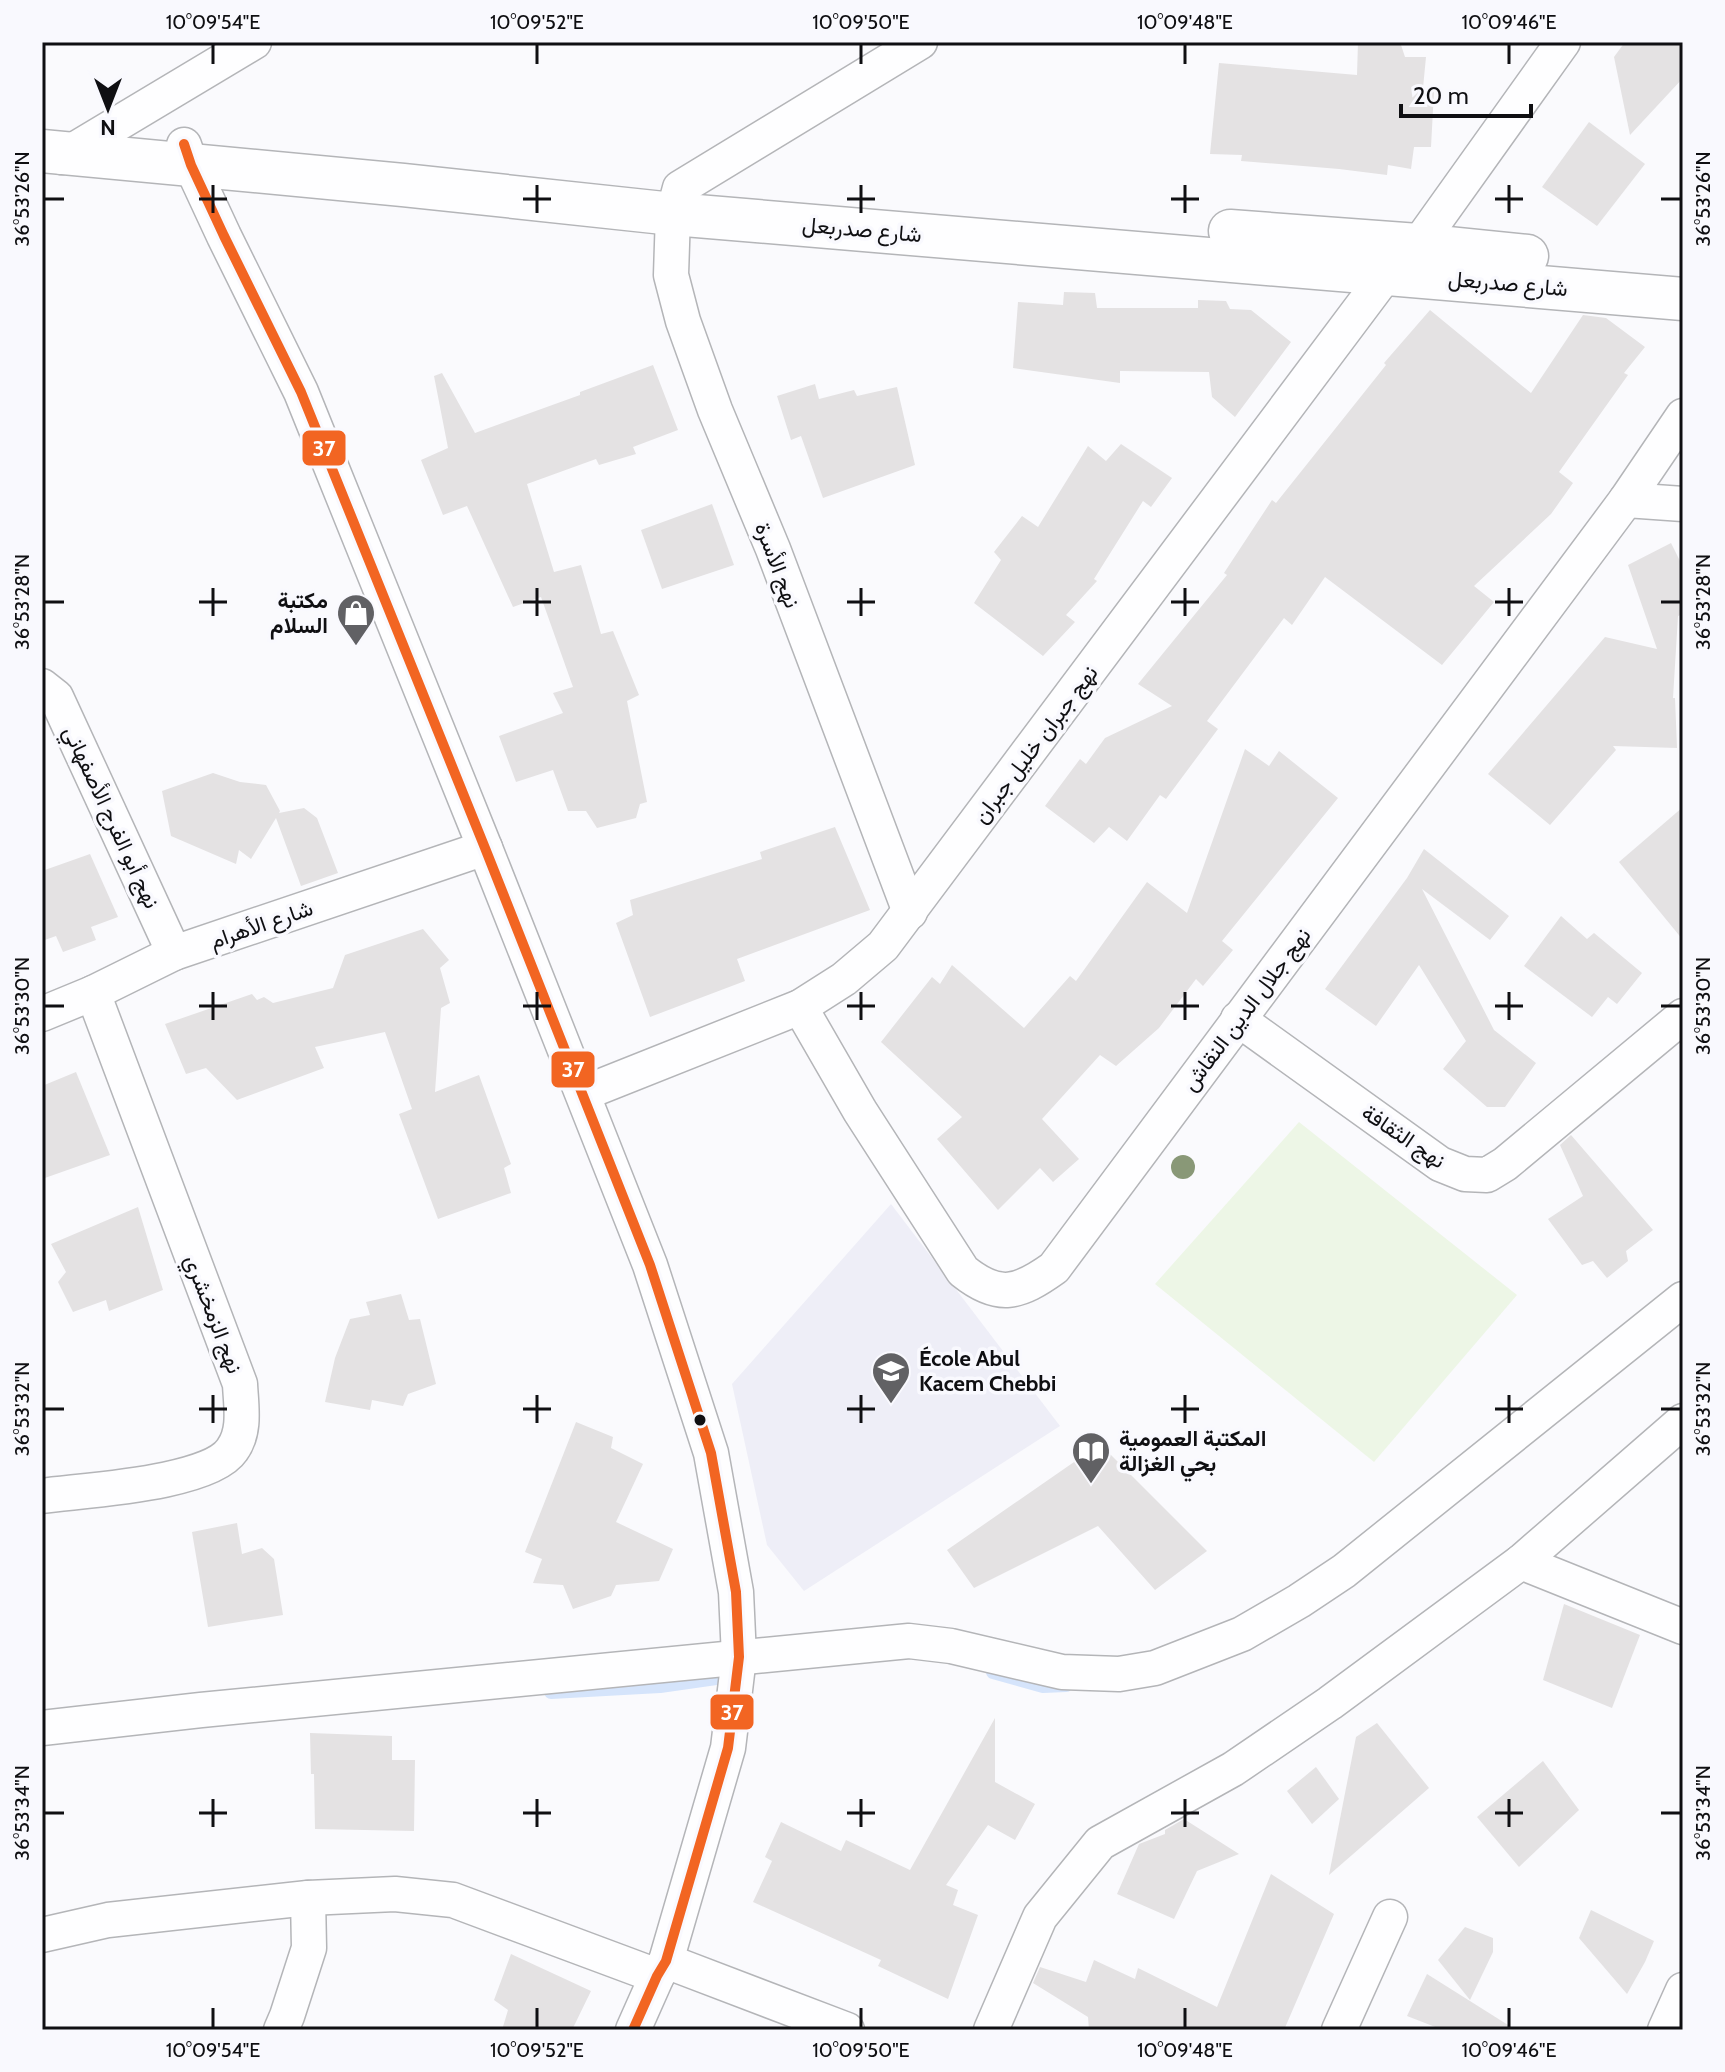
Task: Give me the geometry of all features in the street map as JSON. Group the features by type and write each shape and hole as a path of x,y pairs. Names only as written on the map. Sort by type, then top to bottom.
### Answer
{"street":[{"path":"58,148 254,42"},
{"path":"676,201 920,42"},
{"name":"نهج جبران خليل جبران","path":"584,1093 800,1007 844,979 883,946 1387,273 1418,245 1563,42"},
{"name":"شارع صدربعل","path":"58,148 472,164 676,201 1387,273 1683,299"},
{"path":"188,155 301,392 584,1093 650,1265 711,1453 736,1592 739,1657 728,1748 661,1968 633,2030"},
{"name":"شارع صدربعل","path":"676,201 1418,245 1683,272"},
{"name":"نهج الأسرة","path":"676,201 671,275 683,321 910,912"},
{"name":"نهج جلال الدين النقاش","path":"800,1007 860,1111 963,1271 981,1286 1005,1291 1032,1284 1054,1268 1626,500 1683,416"},
{"path":"1626,500 1683,504"},
{"name":"نهج أبو الفرج الأصفهاني","path":"42,686 56,697 174,953"},
{"name":"شارع الأهرام","path":"42,1014 174,953 485,848"},
{"name":"نهج الزمخشري","path":"42,1496 187,1476 212,1466 231,1453 240,1435 242,1416 240,1384 93,993"},
{"name":"نهج الثقافة","path":"1238,1019 1440,1164 1465,1174 1487,1175 1505,1164 1683,1016"},
{"path":"42,1728 909,1641 951,1646 1062,1672 1119,1674 1155,1668 1242,1634 1344,1571 1683,1299"},
{"path":"991,2030 1040,1917 1100,1843 1233,1769 1330,1703 1521,1562 1683,1421"},
{"path":"1521,1562 1683,1627"},
{"path":"42,1935 108,1920 308,1898 395,1894 453,1900 847,2030"},
{"path":"281,2030 309,1948 308,1898"},
{"path":"1339,2030 1390,1917"},
{"path":"1665,2030 1683,1990"}],"shaded area":[{"name":"École Abul Kacem Chebbi","path":"891,1204 1060,1426 804,1591 767,1545 732,1384"}],"green space":[{"path":"1299,1122 1517,1295 1374,1462 1155,1284"}],"building":[{"path":"1358,42 1400,42 1405,57 1426,57 1423,88 1434,91 1431,147 1414,147 1411,169 1388,165 1387,175 1241,161 1242,155 1210,154 1219,63 1357,75"},
{"path":"1625,42 1683,42 1683,78 1630,135 1614,57"},
{"path":"1589,122 1645,164 1597,226 1542,187"},
{"path":"1064,292 1095,293 1097,308 1198,308 1198,300 1226,301 1230,309 1251,310 1291,342 1235,417 1212,397 1209,372 1120,371 1120,383 1013,368 1018,302 1063,305"},
{"path":"1430,310 1531,393 1583,315 1606,318 1645,347 1624,373 1628,375 1559,472 1573,483 1551,514 1474,586 1494,602 1442,665 1325,577 1292,625 1284,618 1207,721 1218,729 1166,799 1160,795 1127,841 1109,827 1094,843 1045,806 1080,759 1086,764 1105,738 1172,706 1138,684 1227,575 1224,573 1272,500 1276,503 1386,365 1384,363"},
{"path":"653,365 678,430 633,447 636,454 599,465 596,459 527,484 554,572 581,565 601,634 613,631 639,695 627,701 647,802 640,804 636,818 597,828 586,811 568,811 553,770 516,782 499,736 563,713 553,693 573,687 541,597 513,607 467,506 443,515 421,460 448,448 434,376 442,373 475,433"},
{"path":"815,384 819,399 854,390 857,396 897,387 915,465 823,498 801,436 791,440 777,396"},
{"path":"1121,444 1172,478 1151,507 1143,501 1094,579 1097,581 1066,615 1075,622 1043,656 974,603 1001,560 994,552 1022,516 1038,527 1088,446 1106,461"},
{"path":"712,504 734,565 662,589 641,530"},
{"path":"1671,543 1683,567 1683,614 1678,616 1673,698 1677,748 1613,746 1616,750 1550,825 1488,774 1605,637 1657,649 1628,565"},
{"path":"1245,749 1269,766 1279,751 1338,798 1222,941 1233,950 1203,986 1196,979 1159,1028 1116,1066 1100,1055 1042,1119 1079,1159 1053,1182 1040,1168 998,1210 937,1139 962,1117 881,1042 932,977 940,984 952,965 1024,1028 1070,976 1076,981 1147,882 1187,913"},
{"path":"213,773 240,782 266,785 279,813 304,808 317,818 338,873 301,886 276,818 251,859 239,850 236,864 171,836 162,791"},
{"path":"1683,807 1683,940 1619,862"},
{"path":"835,827 870,910 737,959 745,981 650,1017 616,923 633,915 630,900 762,859 760,852"},
{"path":"1424,849 1509,916 1490,940 1422,889 1494,1030 1536,1063 1505,1107 1487,1107 1443,1069 1466,1041 1419,965 1376,1026 1325,989 1407,878"},
{"path":"90,854 118,917 91,927 96,940 63,952 56,936 42,941 42,871"},
{"path":"1561,916 1587,939 1594,933 1642,973 1617,1004 1608,997 1592,1017 1524,966"},
{"path":"423,929 449,960 440,968 450,1003 441,1008 435,1092 479,1075 511,1164 504,1168 511,1193 438,1219 399,1114 412,1109 385,1032 315,1047 324,1068 237,1100 206,1068 186,1074 165,1024 252,994 257,1000 264,997 273,1003 333,988 345,955"},
{"path":"76,1072 110,1155 42,1179 42,1086"},
{"path":"1571,1135 1653,1230 1626,1251 1628,1261 1607,1278 1593,1261 1582,1265 1548,1219 1583,1196 1560,1145"},
{"path":"138,1207 163,1290 109,1311 106,1300 73,1312 58,1282 66,1272 51,1244"},
{"path":"401,1294 409,1320 420,1319 436,1384 408,1394 403,1406 372,1400 370,1410 325,1402 335,1358 350,1319 370,1315 366,1302"},
{"path":"576,1422 613,1437 611,1448 643,1464 616,1522 673,1549 659,1581 616,1585 611,1596 573,1609 563,1585 533,1583 542,1559 525,1552"},
{"name":"المكتبة العمومية بحي الغزالة","path":"1100,1444 1207,1551 1155,1590 1098,1526 974,1588 947,1550"},
{"path":"237,1523 242,1554 262,1548 274,1559 283,1615 208,1627 192,1532"},
{"path":"1564,1604 1640,1635 1612,1708 1543,1680"},
{"path":"995,1718 995,1782 1035,1804 1015,1840 988,1825 946,1885 958,1890 953,1905 978,1915 948,1999 878,1966 881,1960 753,1902 772,1861 765,1857 781,1822 841,1851 846,1840 910,1870"},
{"path":"1377,1723 1429,1788 1329,1875 1356,1737"},
{"path":"310,1733 392,1736 392,1760 415,1760 414,1831 315,1829"},
{"path":"1543,1761 1579,1810 1519,1867 1477,1817"},
{"path":"1316,1767 1339,1799 1312,1824 1287,1791"},
{"path":"1184,1819 1239,1854 1197,1871 1174,1919 1117,1894 1139,1844 1165,1834 1165,1830"},
{"path":"1271,1874 1334,1914 1284,2030 1089,2030 1088,2017 1033,1983 1040,1967 1086,1982 1094,1960 1135,1979 1138,1968 1217,2007"},
{"path":"1591,1910 1654,1941 1627,1994 1579,1938"},
{"path":"1465,1927 1493,1938 1493,1952 1470,2000 1438,1960"},
{"path":"511,1954 591,1991 572,2030 502,2030 508,2010 494,2000"},
{"path":"1427,1974 1516,2030 1443,2030 1407,2016"}],"waterway":[{"path":"993,1672 1043,1686 1066,1685"},
{"path":"551,1692 660,1686 737,1675"}],"transit line":[{"name":"37","path":"184,144 224,236 301,392 485,848 650,1265 711,1453 736,1592 739,1657 728,1748 666,1961 633,2030"}],"place":[{"name":"مكتبة السلام","path":"356,647"},
{"name":"École Abul Kacem Chebbi","path":"891,1405"},
{"name":"المكتبة العمومية بحي الغزالة","path":"1091,1485"}]}
